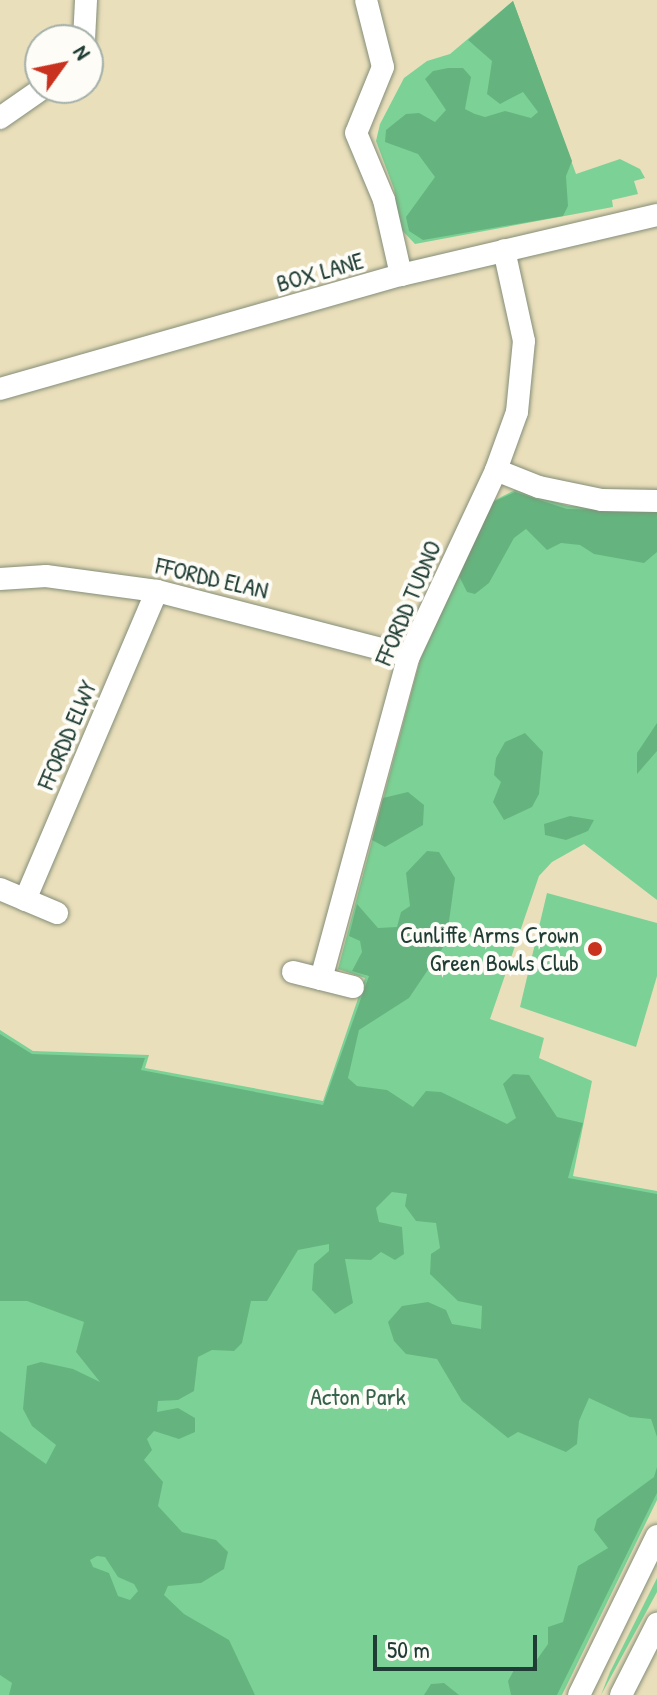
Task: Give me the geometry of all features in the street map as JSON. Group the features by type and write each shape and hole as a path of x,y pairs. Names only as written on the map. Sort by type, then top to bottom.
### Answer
{"street":[{"path":"85,24 86,0"},
{"path":"366,0 383,67 356,133 384,200 401,275"},
{"path":"0,118 24,101"},
{"name":"BOX LANE","path":"0,389 401,275 657,215"},
{"name":"FFORDD TUDNO","path":"321,979 409,656 496,470 517,412 524,341 504,250"},
{"path":"496,470 539,487 602,500 657,501"},
{"name":"FFORDD ELAN","path":"0,579 46,576 157,591 409,656"},
{"name":"FFORDD ELWY","path":"25,900 157,591"},
{"path":"0,889 57,913"},
{"path":"293,972 353,987"},
{"path":"579,1695 657,1536"},
{"path":"621,1695 657,1624"}],"green space":[{"path":"513,1 576,174 620,159 640,169 645,178 634,181 638,194 612,200 613,207 415,244 400,228 394,189 376,141 380,124 404,78 427,61 450,54"},
{"path":"513,1 572,161 566,176 568,206 563,216 423,240 409,231 406,217 435,177 418,154 385,142 386,130 406,114 419,113 435,122 446,110 425,79 433,71 448,68 463,68 471,77 465,109 475,114 485,117 505,111 531,118 538,112 523,92 500,104 487,94 492,61 468,40"},
{"name":"Acton Park","path":"515,490 568,506 657,509 657,900 584,844 552,862 539,876 490,1019 544,1038 539,1058 592,1081 573,1176 657,1191 657,1500 562,1695 0,1695 0,1030 33,1051 149,1055 145,1068 323,1101 365,978 338,969 420,660 491,502"},
{"path":"515,492 567,509 657,511 657,552 644,563 594,554 580,545 561,543 547,550 526,529 514,538 489,583 475,594 467,592 459,576 493,502"},
{"path":"657,723 657,751 637,774 637,753"},
{"path":"525,733 543,752 539,794 532,807 504,820 493,802 501,782 494,775 496,758 505,742"},
{"path":"408,792 424,805 423,825 385,847 372,840 383,798"},
{"path":"570,816 594,820 588,831 566,840 545,835 544,824"},
{"path":"427,851 439,852 455,878 446,943 409,998 359,1030 348,1078 357,1086 387,1090 413,1107 426,1091 441,1092 507,1124 516,1118 503,1084 513,1074 529,1075 557,1117 583,1123 568,1178 657,1194 657,1437 651,1419 630,1417 589,1398 579,1421 577,1444 566,1452 518,1432 508,1438 462,1401 437,1359 406,1354 394,1341 388,1322 402,1306 428,1302 446,1310 452,1324 481,1329 482,1306 458,1301 430,1274 431,1254 440,1248 436,1223 416,1221 405,1206 407,1194 392,1192 376,1208 379,1222 402,1227 404,1254 395,1260 381,1252 371,1260 345,1259 353,1303 335,1314 312,1290 314,1264 329,1251 329,1244 298,1250 267,1301 251,1301 242,1343 234,1351 212,1350 198,1357 194,1391 178,1400 158,1401 157,1412 178,1408 195,1418 195,1432 179,1439 154,1431 147,1439 152,1450 144,1460 163,1482 158,1506 182,1532 216,1540 228,1552 224,1569 201,1583 168,1586 164,1595 184,1614 229,1640 255,1695 9,1695 12,1683 0,1675 0,1431 46,1464 56,1445 32,1426 23,1409 27,1366 41,1362 73,1369 100,1382 76,1352 84,1322 27,1301 0,1301 0,1034 32,1054 145,1058 141,1070 323,1105 369,976 352,971 362,952 360,941 349,936 357,904 378,928 397,927 401,912 410,906 406,873","holes":["97,1556 105,1557 118,1577 134,1584 138,1591 130,1600 118,1596 109,1573 93,1567 90,1560"]},
{"name":"Cunliffe Arms Crown Green Bowls Club","path":"547,893 657,923 657,976 636,1047 520,1007"},
{"path":"657,1467 657,1493 557,1695 511,1695 508,1681 515,1668 531,1668 548,1644 548,1627 563,1622 578,1566 608,1548 594,1530 597,1519 654,1477"},
{"path":"657,1578 657,1592 601,1695 610,1672"},
{"path":"444,1683 459,1695 424,1695 431,1684"}],"place":[{"name":"Cunliffe Arms Crown Green Bowls Club","path":"595,949"}]}
